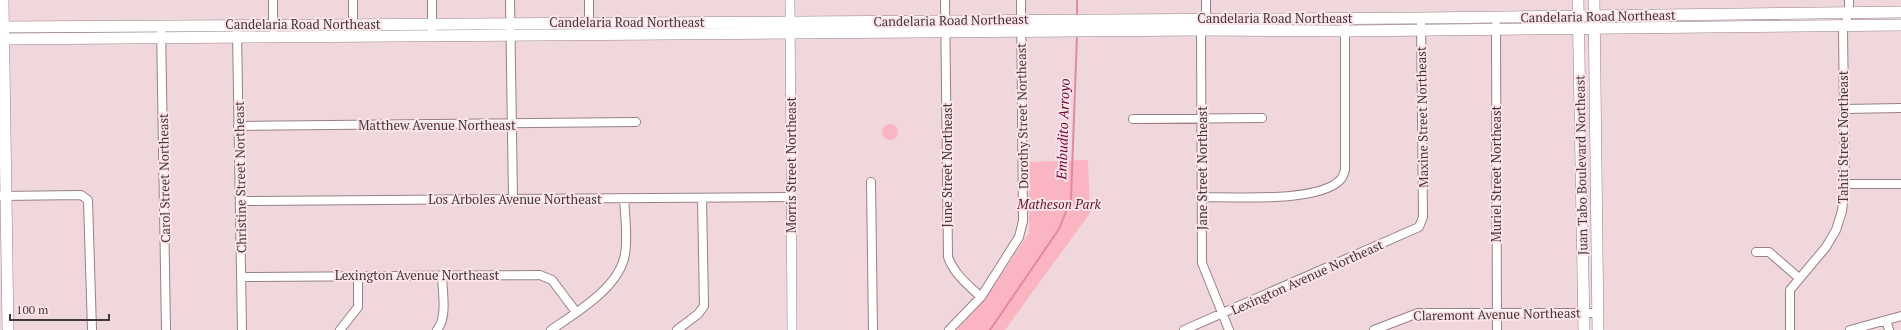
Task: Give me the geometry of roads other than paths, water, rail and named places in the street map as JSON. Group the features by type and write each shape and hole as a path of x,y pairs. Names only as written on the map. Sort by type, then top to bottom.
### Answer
{"main road":[{"path":"3,0 1,27 3,243 8,330"},
{"name":"Juan Tabo Boulevard Northeast","path":"1578,0 1584,330"},
{"name":"Juan Tabo Boulevard Northeast","path":"1594,0 1598,330"},
{"name":"Candelaria Road Northeast","path":"1,27 1021,19 1421,18 1901,12"},
{"name":"Candelaria Road Northeast","path":"2,40 1202,30 1345,31 1901,25"}],"street":[{"path":"273,0 274,38"},
{"path":"353,0 353,37"},
{"path":"432,0 432,36"},
{"path":"510,0 510,23 512,36 513,198"},
{"path":"589,0 589,35"},
{"name":"Morris Street Northeast","path":"790,0 792,330"},
{"name":"June Street Northeast","path":"945,0 948,257 951,266 957,274 981,297"},
{"name":"Dorothy Street Northeast","path":"981,297 1019,237 1023,221 1021,0"},
{"name":"Jane Street Northeast","path":"1206,0 1206,18 1202,30 1202,263 1229,330"},
{"name":"Tahiti Street Northeast","path":"1790,330 1790,290 1826,247 1836,230 1842,211 1845,184 1844,26 1849,13 1849,0"},
{"name":"Muriel Street Northeast","path":"1495,17 1497,330"},
{"path":"1203,197 1300,196 1331,185 1341,179 1345,170 1345,18"},
{"name":"Maxine Street Northeast","path":"1421,18 1423,217"},
{"name":"Christine Street Northeast","path":"237,25 242,330"},
{"name":"Carol Street Northeast","path":"161,26 166,330"},
{"path":"1844,109 1901,108"},
{"path":"1133,119 1262,118"},
{"name":"Matthew Avenue Northeast","path":"238,126 636,122"},
{"path":"871,182 873,330"},
{"path":"1845,184 1901,184"},
{"path":"3,196 81,195 88,200 92,330"},
{"name":"Los Arboles Avenue Northeast","path":"240,201 791,197"},
{"path":"551,330 609,286 620,270 625,254 624,198"},
{"path":"677,330 698,314 704,306 702,198"},
{"name":"Lexington Avenue Northeast","path":"1184,330 1419,227 1423,217"},
{"path":"1756,252 1769,252 1799,278"},
{"path":"437,330 440,326 443,313 442,275"},
{"name":"Lexington Avenue Northeast","path":"242,276 540,275 552,280 576,312"},
{"path":"340,330 358,307 358,276"},
{"path":"949,330 981,297"},
{"name":"Claremont Avenue Northeast","path":"1374,330 1418,313 1598,313"},
{"path":"1850,330 1901,316"},
{"path":"1886,320 1889,330"}],"waterway":[{"name":"Embudito Arroyo","path":"1077,0 1077,17"},
{"name":"Embudito Arroyo","path":"990,330 1059,229 1071,199 1077,35"}],"park label":[{"name":"Matheson Park","path":"1059,204"}]}
